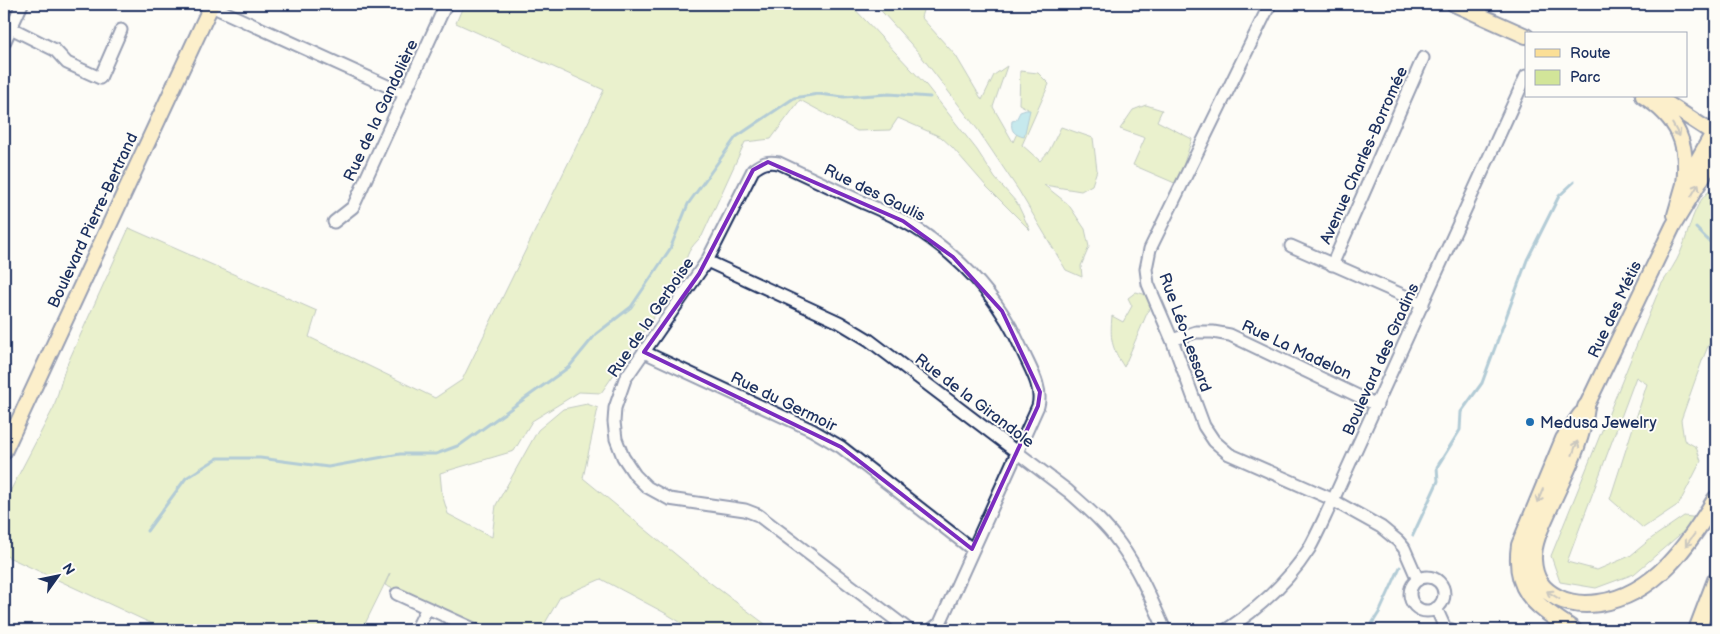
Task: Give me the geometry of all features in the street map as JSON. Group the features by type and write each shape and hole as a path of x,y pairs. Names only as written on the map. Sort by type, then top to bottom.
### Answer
{"highway":[{"path":"1586,407 1584,421 1574,452 1541,526 1535,546 1533,558 1535,574 1539,584 1548,593 1564,601 1584,605 1615,600 1636,590 1652,580 1679,554 1698,529 1716,499"},
{"path":"1574,630 1541,608 1527,593 1520,576 1518,560 1520,545 1564,439 1586,407"},
{"path":"1697,630 1716,580"}],"main road":[{"path":"1454,4 1482,9 1525,35"},
{"name":"Boulevard Pierre-Bertrand","path":"4,452 212,5"},
{"path":"1645,98 1654,104 1675,126 1684,144 1686,166 1684,184"},
{"path":"1659,98 1715,134"},
{"name":"Rue des Métis","path":"1673,226 1684,184 1715,134"},
{"name":"Rue des Métis","path":"1586,407 1673,226 1716,155"}],"street":[{"path":"4,43 22,4"},
{"name":"Rue de la Gandolière","path":"334,222 353,207 446,4"},
{"name":"Rue Léo-Lessard","path":"1270,4 1150,249 1146,270 1148,284 1172,340 1204,426 1214,441 1229,454 1333,500 1381,527 1404,548 1418,580"},
{"path":"212,5 405,94"},
{"path":"11,28 55,50 67,63 100,78 122,30"},
{"name":"Avenue Charles-Borromée","path":"1332,265 1423,58"},
{"name":"Boulevard des Gradins","path":"1226,630 1260,605 1294,569 1309,548 1377,405 1525,78"},
{"name":"Rue de la Gerboise","path":"761,163 753,170 707,261 625,378 619,394 615,415 616,439 623,457 635,475 647,487 669,499 745,510 758,515 909,630"},
{"name":"Rue des Gaulis","path":"761,163 779,163 903,220 935,242 979,282 1002,311 1034,375 1040,392 1038,406 1016,452"},
{"path":"1290,246 1423,304"},
{"name":"Rue de la Girandole","path":"707,261 839,322 869,340 1068,491 1106,526 1120,544 1139,573 1165,630"},
{"name":"Rue La Madelon","path":"1172,340 1196,332 1213,332 1230,336 1377,405"},
{"name":"Rue du Germoir","path":"644,352 812,430 841,447 972,549"},
{"path":"932,630 940,623 1016,452"},
{"path":"1427,577 1432,578 1441,585 1443,596 1436,608 1426,611 1421,610 1414,604 1410,590 1418,580 1427,577"},
{"path":"397,594 476,630"},
{"path":"416,630 427,608"},
{"path":"1436,608 1446,629"}],"highlighted area":[{"path":"768,162 903,221 953,257 1002,311 1040,392 1038,406 972,549 841,447 644,352 699,274 753,170"}],"green space":[{"path":"464,4 850,4 926,85 977,150 995,178 1017,203 1030,230 941,137 898,118 890,130 857,131 800,100 771,139 745,142 702,236 689,252 685,272 601,393 579,392 532,421 514,451 440,473 442,494 448,514 492,537 496,505 538,430 563,409 587,404 598,408 583,478 708,581 773,630 693,630 601,579 560,597 541,630 477,630 385,585 390,573 362,630 159,630 159,627 4,555 4,503 54,407 65,369 129,228 317,311 309,337 435,398 462,380 604,90 456,23"},
{"path":"875,4 925,4 921,17 956,56 982,100 994,75 1007,66 993,107 1013,142 1028,109 1019,104 1020,71 1038,73 1049,84 1022,145 1040,161 1049,151 1061,127 1093,138 1097,170 1092,185 1081,191 1044,185 1068,204 1085,229 1089,247 1081,266 1082,277 1066,270 1019,191 978,130 918,52"},
{"path":"1146,105 1162,110 1157,121 1192,139 1177,184 1133,165 1145,138 1120,129 1133,110"},
{"path":"1716,187 1716,349 1709,344 1681,420 1684,440 1696,447 1701,461 1679,504 1643,528 1610,499 1647,384 1636,377 1567,562 1597,570 1630,556 1684,516 1699,518 1634,574 1596,588 1560,582 1551,556 1661,285 1679,255 1698,206 1703,198"},
{"path":"1136,292 1154,297 1124,367 1116,354 1112,342 1112,316 1123,322 1132,306 1128,298"}],"water":[{"path":"1030,110 1024,137 1014,132 1012,121 1016,120 1020,112"}],"waterway":[{"path":"147,531 186,478 218,458 260,458 328,467 400,454 436,454 460,445 569,367 596,334 631,307 670,249 688,204 736,137 794,98 818,94 844,97 889,94 930,97"},
{"path":"1413,535 1438,481 1437,467 1460,430 1461,412 1482,383 1527,260 1559,196 1574,182"},
{"path":"1696,228 1716,248"},
{"path":"1368,630 1380,611 1400,567"}],"place":[{"name":"Medusa Jewelry","path":"1530,422"}]}
